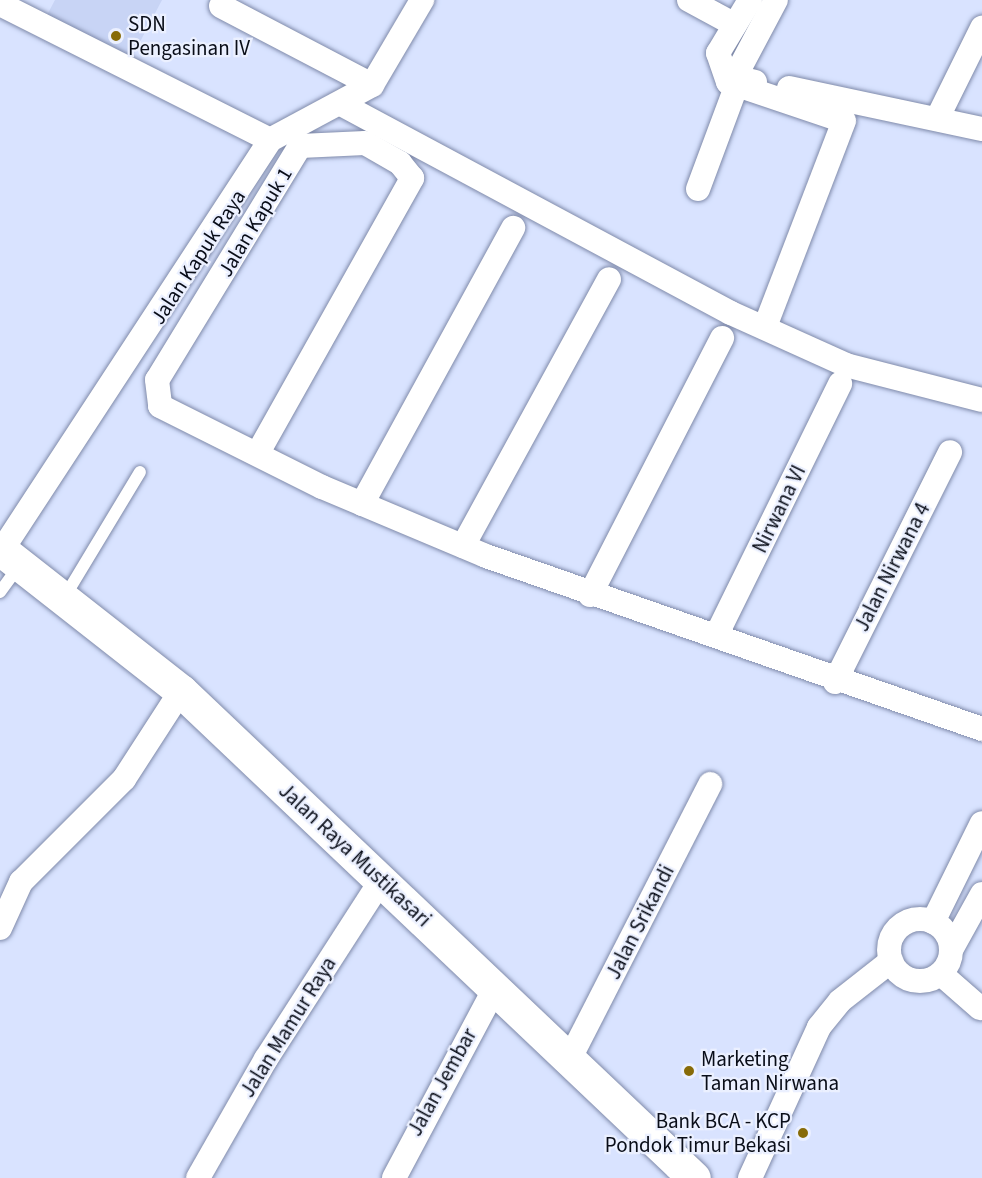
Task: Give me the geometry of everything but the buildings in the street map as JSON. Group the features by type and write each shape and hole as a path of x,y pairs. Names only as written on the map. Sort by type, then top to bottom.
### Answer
{"main road":[{"name":"Jalan Raya Mustikasari","path":"7,554 181,692 382,879 694,1178"}],"street":[{"name":"Jalan Kapuk Raya","path":"7,554 270,140 341,104 372,85 422,0"},
{"path":"689,0 735,25"},
{"path":"750,0 717,62 736,87 844,121 765,327"},
{"path":"776,0 735,77 982,129"},
{"name":"Jalan Kapuk 1","path":"0,4 270,140"},
{"path":"221,6 372,85"},
{"path":"937,119 982,28"},
{"path":"699,189 736,87"},
{"path":"341,104 619,256 846,365 982,400"},
{"name":"Jalan Kapuk 1","path":"365,143 400,163 412,178 259,451 160,406 157,380 300,146 365,143"},
{"path":"362,504 513,228"},
{"path":"463,546 609,279"},
{"path":"590,595 722,338"},
{"name":"Nirwana VI","path":"717,634 840,384"},
{"path":"259,451 362,504 590,595 717,634 835,682 982,729"},
{"name":"Jalan Nirwana 4","path":"835,682 950,452"},
{"path":"0,928 21,882 124,779 181,692"},
{"name":"Jalan Srikandi","path":"569,1059 711,784"},
{"path":"933,922 982,823"},
{"name":"Jalan Mamur Raya","path":"198,1178 266,1059 382,879"},
{"path":"941,974 951,950 982,894"},
{"path":"941,974 912,980 891,961 889,944 896,930 918,919 933,922 946,933 951,950"},
{"path":"750,1178 819,1027 840,1001 891,961"},
{"path":"941,974 980,1008"},
{"name":"Jalan Jembar","path":"394,1178 495,988"}],"lane":[{"path":"63,599 140,472"},
{"path":"0,592 7,554"}],"shaded area":[{"name":"SDN Pengasinan IV","path":"55,0 162,0 132,57 47,15"}],"place":[{"name":"SDN Pengasinan IV","path":"116,36"},
{"name":"Marketing Taman Nirwana","path":"689,1071"},
{"name":"Bank BCA - KCP Pondok Timur Bekasi","path":"803,1133"}]}
